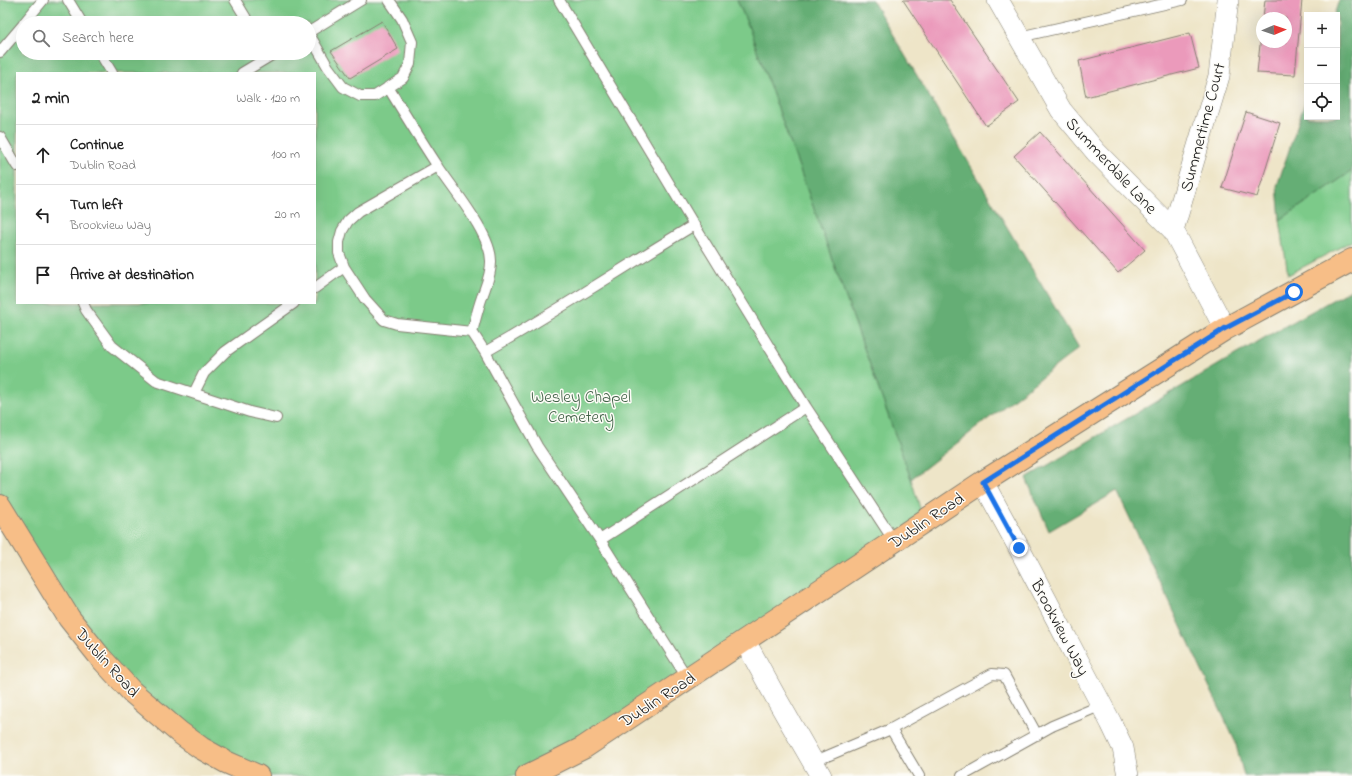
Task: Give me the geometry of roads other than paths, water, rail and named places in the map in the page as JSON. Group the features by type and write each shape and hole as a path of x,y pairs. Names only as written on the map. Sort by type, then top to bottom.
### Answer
{"main road":[{"name":"Dublin Road","path":"527,776 583,748 983,482 1224,329 1352,260"},
{"name":"Dublin Road","path":"0,506 69,618 100,657 132,692 179,732 201,748 226,762 258,776"}],"street":[{"name":"Summerdale Lane","path":"998,0 1061,110 1096,152 1173,230 1224,329"},
{"name":"Summertime Court","path":"1173,230 1219,76 1228,0"},
{"name":"Brookview Way","path":"983,482 1102,705 1123,748 1128,776"},
{"path":"745,641 817,769"}],"lane":[{"path":"30,16 43,0"},
{"path":"68,0 78,16"},
{"path":"235,0 245,16"},
{"path":"316,29 361,0"},
{"path":"316,46 328,67 343,87 360,96 375,96 403,78 410,64 412,42 402,19 389,0"},
{"path":"559,0 694,225 806,407 894,541"},
{"path":"1019,37 1182,0"},
{"path":"0,52 16,33"},
{"path":"104,60 111,72"},
{"path":"243,72 261,60"},
{"path":"388,87 438,166 468,209 485,238 492,261 489,277 481,298 472,332 485,352 537,446 600,540 688,679"},
{"path":"0,138 16,164"},
{"path":"438,166 358,212 348,220 342,231 339,242 340,253 344,267 365,299 384,320 396,324 472,332"},
{"path":"485,352 539,322 602,281 694,225"},
{"path":"316,287 344,267"},
{"path":"83,304 86,310 112,346 156,381 194,392 250,412 276,418"},
{"path":"194,392 204,373 225,352 293,304"},
{"path":"600,540 806,407"},
{"path":"817,769 992,674 1004,675 1037,735"},
{"path":"962,776 1052,726 1102,705"},
{"path":"891,729 919,776"}],"park label":[{"name":"Wesley Chapel Cemetery","path":"581,406"}]}
